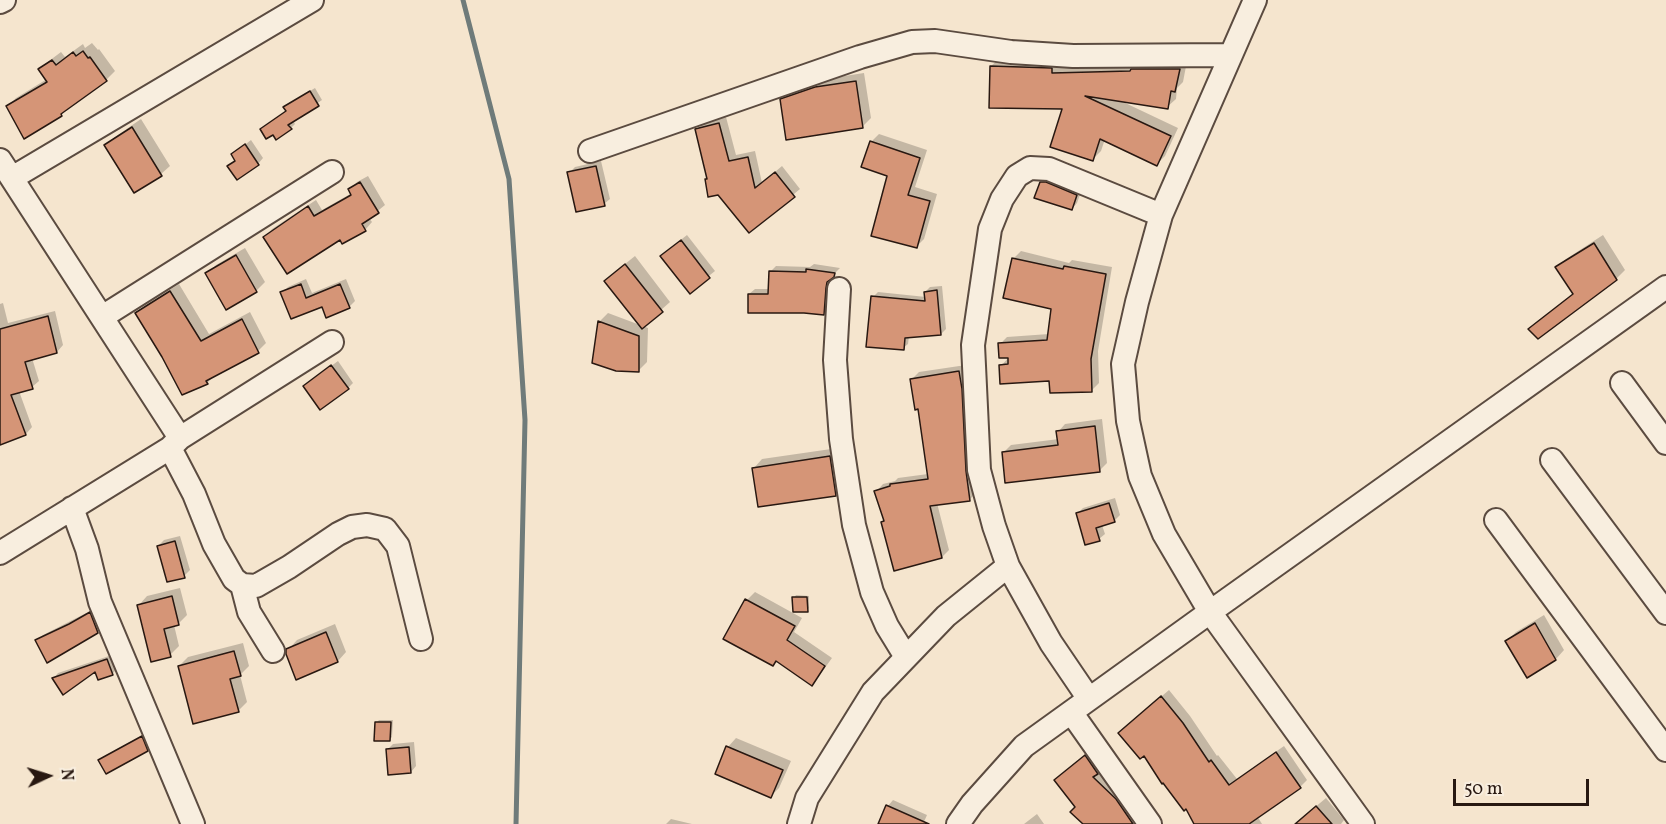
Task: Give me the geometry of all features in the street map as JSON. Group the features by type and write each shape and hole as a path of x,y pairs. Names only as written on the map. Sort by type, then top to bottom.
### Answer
{"street":[{"path":"0,2 4,0"},
{"path":"312,0 6,169 102,317 175,443 214,544 234,579 242,585 256,586 352,527 367,525 385,529 398,546 422,639"},
{"path":"1255,0 1161,215 1123,364 1128,421 1140,476 1164,534 1210,612 1363,824"},
{"path":"590,151 860,57 912,42 935,41 1011,52 1073,56 1230,55"},
{"path":"1089,699 1051,643 1008,567 979,470 973,345 990,229 1002,199 1017,176 1030,168 1049,169 1161,215"},
{"path":"102,317 332,172"},
{"path":"958,824 972,804 1024,746 1666,288"},
{"path":"839,290 835,360 841,439 854,525 872,592 906,657"},
{"path":"0,553 332,342"},
{"path":"1622,383 1666,443"},
{"path":"1552,459 1666,614"},
{"path":"72,508 87,549 100,602 193,824"},
{"path":"1496,520 1666,750"},
{"path":"799,824 807,798 873,692 946,616 1008,567"},
{"path":"242,585 249,612 273,651"},
{"path":"1071,712 1150,824"}],"building":[{"path":"83,51 107,81 61,114 62,116 24,139 6,106 47,82 38,69 52,60 56,65 73,52 76,56"},
{"path":"990,66 1052,68 1052,73 1180,69 1175,92 1171,91 1168,109 1085,96 1171,136 1157,166 1100,139 1093,161 1050,147 1062,109 989,108"},
{"path":"856,81 863,128 786,140 780,99 815,87"},
{"path":"310,91 319,106 288,125 292,129 276,140 273,135 266,139 260,129 286,111 283,107"},
{"path":"719,123 729,161 748,157 755,188 775,172 795,197 749,233 718,195 708,197 705,179 707,179 695,129"},
{"path":"132,127 162,176 134,193 104,145"},
{"path":"870,141 920,158 908,195 930,201 917,248 871,236 887,176 861,167"},
{"path":"245,144 259,165 237,180 227,166 235,161 231,154"},
{"path":"596,166 605,206 576,212 567,172"},
{"path":"360,182 379,213 362,224 366,231 342,244 340,240 287,274 263,237 308,206 314,216 351,195 348,189"},
{"path":"1040,182 1046,182 1077,195 1072,210 1034,198"},
{"path":"681,240 710,278 690,294 660,256"},
{"path":"1594,243 1617,280 1538,339 1528,329 1573,294 1555,267"},
{"path":"236,255 257,292 226,310 205,273"},
{"path":"1012,258 1063,269 1064,266 1106,274 1091,359 1092,392 1050,393 1049,381 1000,384 999,365 1008,364 1008,358 999,358 998,343 1047,340 1051,309 1003,298"},
{"path":"625,264 663,312 642,329 604,281"},
{"path":"806,269 835,273 834,277 827,282 824,315 748,313 748,294 768,294 769,271 806,272"},
{"path":"301,284 306,298 340,284 350,308 326,318 322,307 291,319 280,292"},
{"path":"937,290 941,335 905,338 904,350 866,347 871,296 925,301 924,292"},
{"path":"170,291 201,341 242,319 259,353 206,381 208,384 182,395 135,313"},
{"path":"48,316 57,353 25,362 33,389 11,395 26,435 0,445 0,329"},
{"path":"598,321 639,336 639,372 616,371 592,363"},
{"path":"331,365 349,389 320,410 303,386"},
{"path":"959,371 970,501 930,506 942,558 894,571 881,522 884,521 874,491 890,486 890,484 928,479 918,409 915,410 910,379"},
{"path":"1095,426 1100,472 1005,483 1002,452 1058,445 1056,431"},
{"path":"830,456 836,496 758,507 752,468"},
{"path":"1109,503 1115,522 1096,528 1100,541 1085,545 1076,513"},
{"path":"175,541 185,578 167,582 157,546"},
{"path":"172,596 179,625 164,629 171,657 151,662 137,605"},
{"path":"792,597 807,597 808,612 793,612"},
{"path":"745,599 795,626 787,640 825,666 812,686 776,661 773,666 723,639"},
{"path":"90,612 98,633 47,663 35,640"},
{"path":"1535,623 1556,660 1527,678 1505,641"},
{"path":"326,632 338,662 296,680 286,649"},
{"path":"234,651 241,676 230,679 239,712 193,724 178,666"},
{"path":"107,659 113,675 98,680 95,672 63,695 52,678"},
{"path":"1161,696 1183,723 1209,762 1211,760 1229,785 1276,752 1301,788 1249,824 1194,824 1186,809 1184,811 1162,784 1144,756 1140,759 1118,733"},
{"path":"375,722 391,722 390,741 374,741"},
{"path":"142,736 148,751 106,774 98,760"},
{"path":"726,746 783,770 771,798 715,774"},
{"path":"409,747 411,773 388,775 386,749"},
{"path":"1085,755 1098,774 1093,777 1116,799 1133,824 1083,824 1070,812 1075,807 1054,780"},
{"path":"886,805 929,824 878,824"},
{"path":"1316,806 1332,824 1295,824"}],"waterway":[{"path":"463,0 509,179 525,420 516,824"}]}
